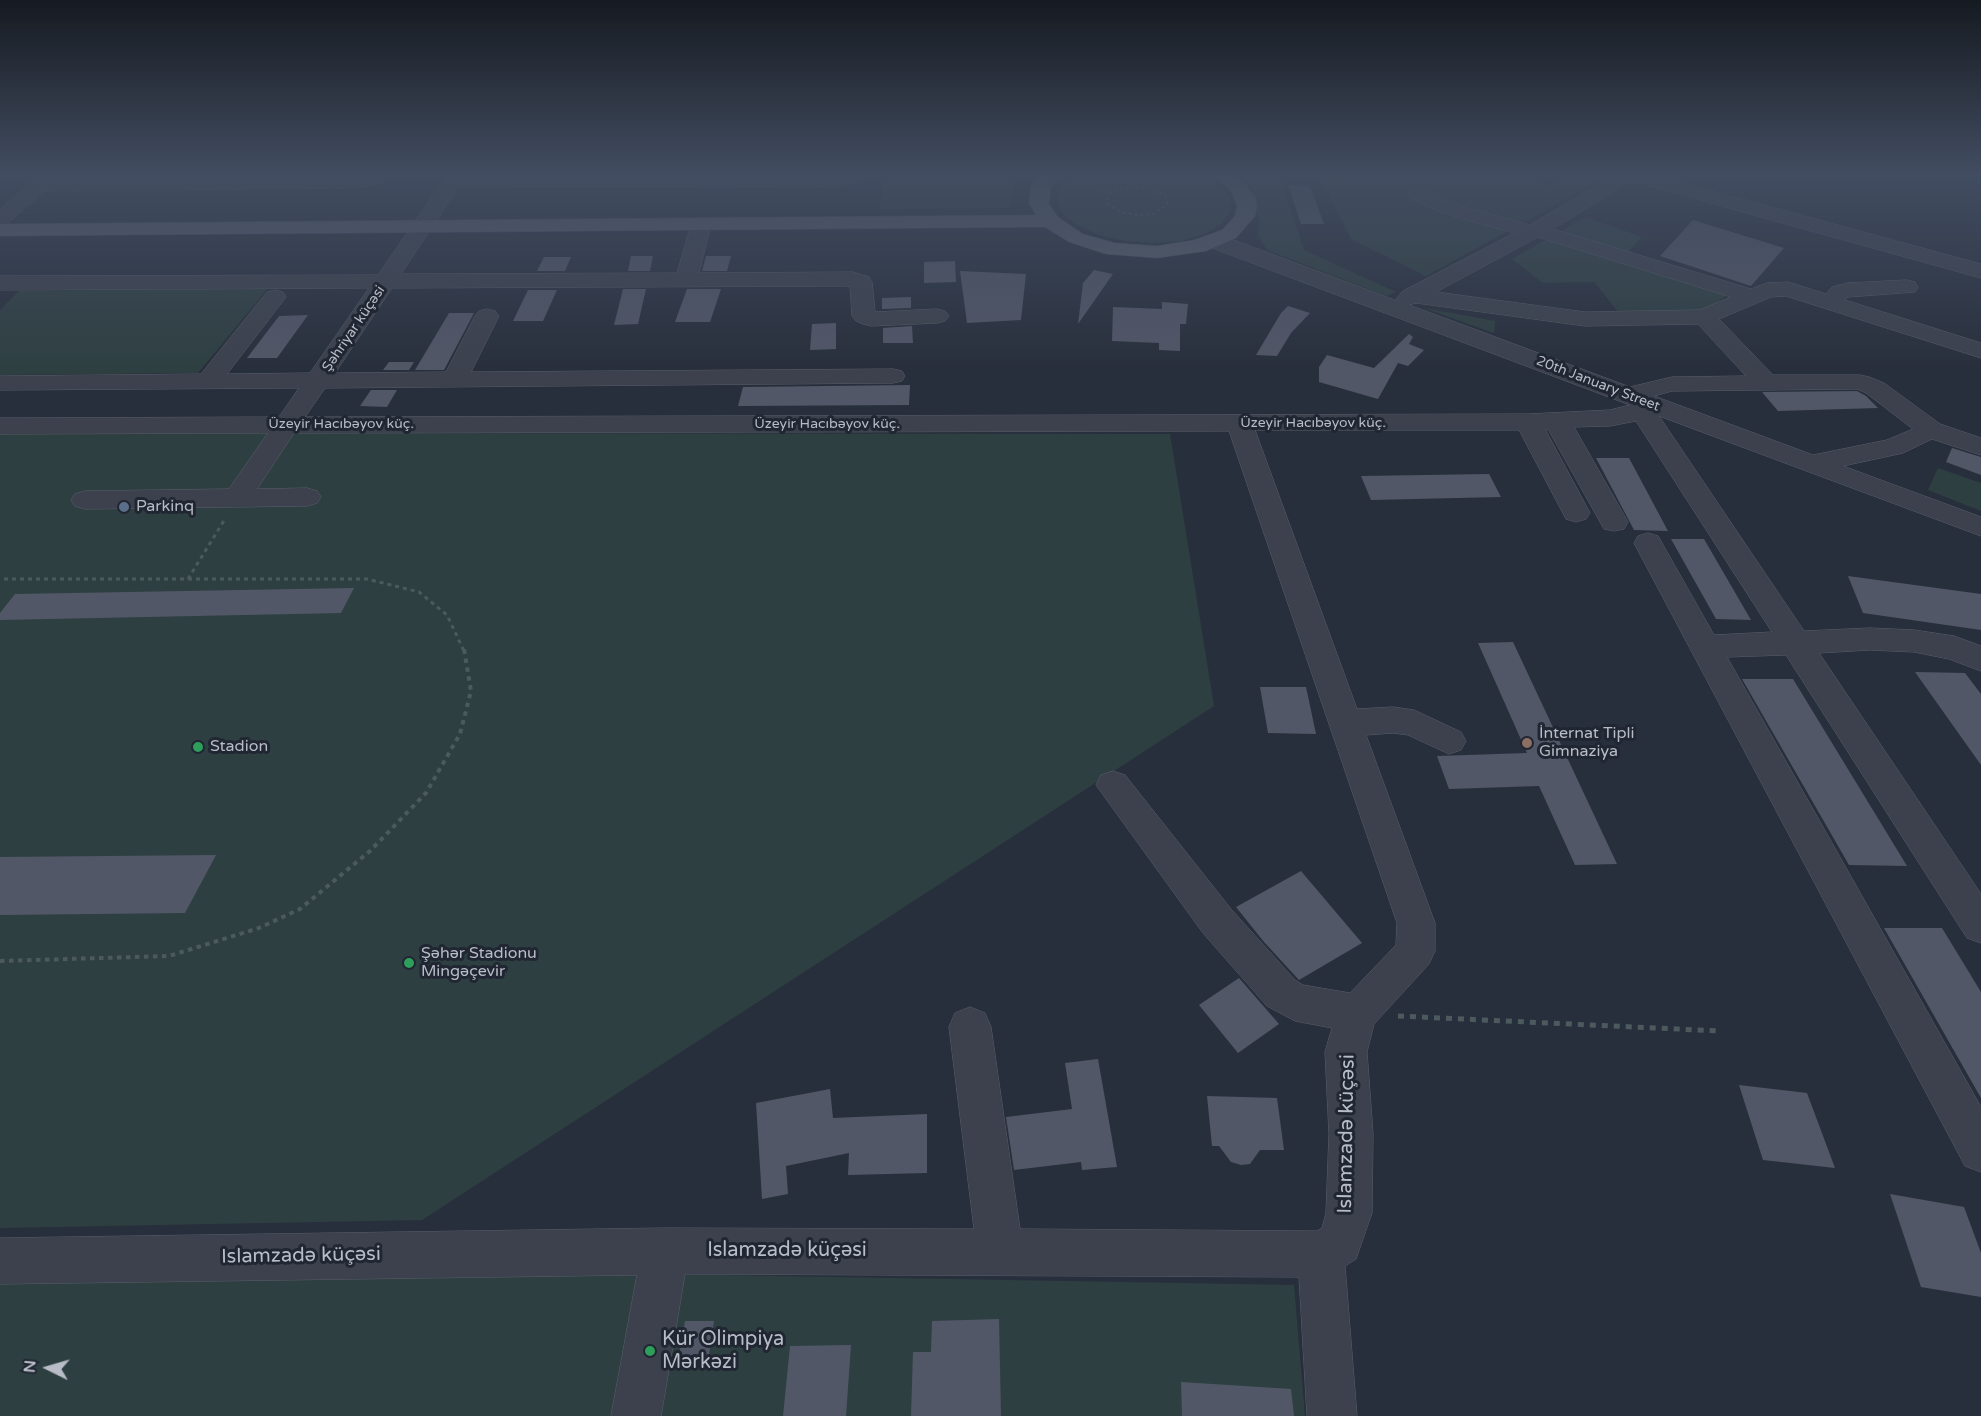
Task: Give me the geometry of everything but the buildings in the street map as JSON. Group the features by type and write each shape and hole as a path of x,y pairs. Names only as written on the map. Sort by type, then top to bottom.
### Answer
{"main road":[{"path":"1083,240 1114,249 1136,251 1179,250 1215,241"}],"street":[{"name":"Şəhriyar küçəsi","path":"237,498 415,240"},
{"path":"686,279 697,240"},
{"path":"1404,302 1517,240"},
{"path":"1564,240 1751,296"},
{"path":"1870,240 1981,271"},
{"name":"20th January Street","path":"1215,241 1404,302 1640,403 1981,528"},
{"path":"5,287 387,281 853,279 861,282 864,316 871,319 937,316"},
{"path":"1831,303 1840,292 1847,290 1907,287"},
{"path":"1404,302 1585,319 1704,317 1767,290 1788,289 1981,351"},
{"path":"208,382 275,297"},
{"path":"455,380 487,316"},
{"path":"1704,317 1765,382"},
{"path":"0,382 893,376"},
{"name":"Üzeyir Hacıbəyov küç.","path":"0,426 1528,422 1630,415 1640,403 1672,384 1860,382 1875,388 1931,430 1981,447"},
{"path":"1640,403 1797,643 1968,887 1981,927"},
{"path":"1557,421 1614,522"},
{"path":"1528,422 1576,513"},
{"path":"1113,785 1217,921 1281,993 1295,1002 1357,1014 1415,951 1416,923 1240,424"},
{"path":"1809,464 1894,447 1931,430"},
{"path":"85,500 307,498"},
{"path":"1648,543 1981,1150"},
{"path":"1706,647 1870,639 1914,641 1954,648 1981,659"},
{"path":"1346,723 1393,720 1414,723 1449,741"},
{"name":"Islamzadə küçəsi","path":"0,1261 665,1251 1321,1254 1340,1243 1349,1213 1351,1134 1346,1052 1357,1014"},
{"path":"970,1027 1000,1252"},
{"path":"636,1416 665,1251"},
{"path":"1321,1254 1332,1416"}],"path":[{"path":"188,579 237,498"},
{"path":"0,961 170,956 259,928 300,909 370,851 426,792 460,734 471,691 464,646 447,615 419,592 368,579 4,579"},
{"path":"1357,1014 1720,1031"}],"shaded area":[{"path":"1121,240 1184,240 1153,243"},
{"path":"1261,240 1301,240 1304,250 1396,292 1386,296 1267,250"},
{"path":"1352,240 1491,240 1426,276"},
{"path":"1545,240 1639,240 1629,251 1736,289 1700,314 1619,313 1594,282 1543,283 1512,259"},
{"path":"268,288 198,373 0,375 0,310 19,291"},
{"path":"1424,308 1495,321 1494,333"},
{"name":"Şəhər Stadionu Mingəçevir","path":"0,434 1170,434 1214,706 422,1220 0,1228"},
{"path":"1938,468 1981,483 1981,511 1928,490"},
{"name":"Kür Olimpiya Mərkəzi","path":"660,1274 1294,1285 1305,1416 0,1416 0,1282"}],"place":[{"name":"Parkinq","path":"124,507"},
{"name":"İnternat Tipli Gimnaziya","path":"1527,743"},
{"name":"Stadion","path":"198,747"},
{"name":"Şəhər Stadionu Mingəçevir","path":"409,963"},
{"name":"Kür Olimpiya Mərkəzi","path":"650,1351"}]}
